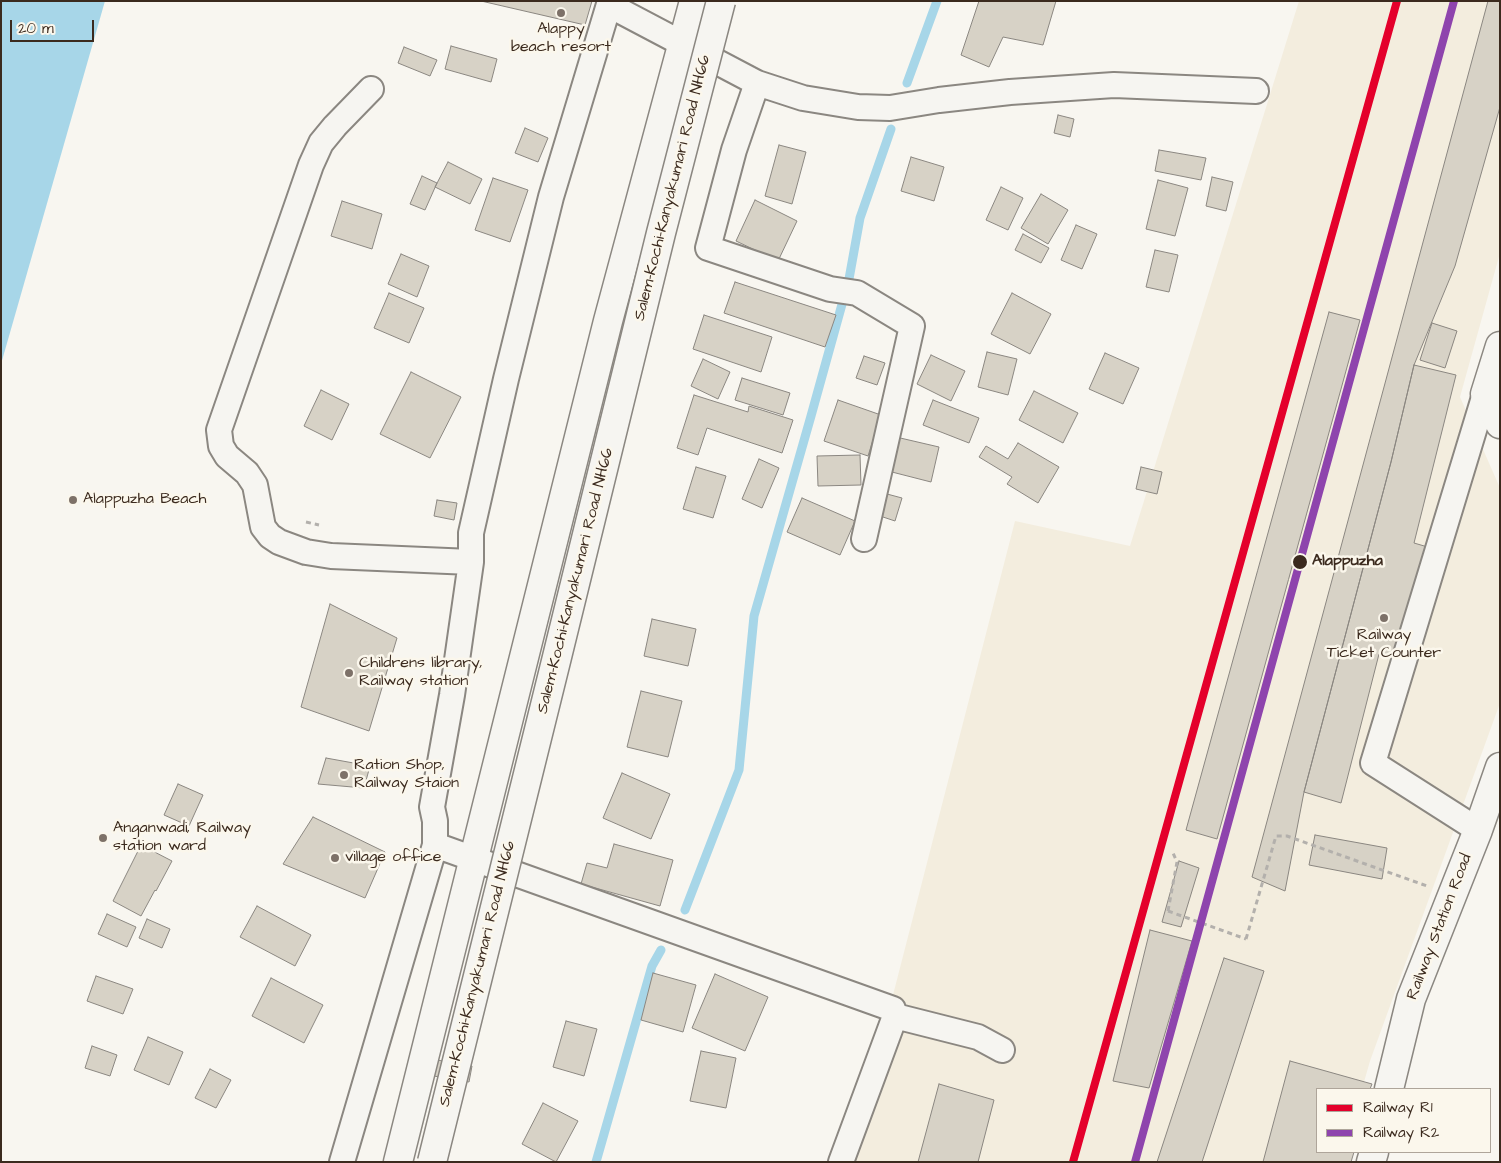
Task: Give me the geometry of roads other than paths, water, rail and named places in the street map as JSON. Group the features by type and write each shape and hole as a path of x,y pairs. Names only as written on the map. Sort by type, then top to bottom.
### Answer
{"main road":[{"path":"398,1162 608,321 694,1"},
{"name":"Salem-Kochi-Kanyakumari Road NH66","path":"432,1162 661,233 721,1"},
{"path":"1500,346 1493,398 1500,424"},
{"name":"Railway Station Road","path":"1389,1088 1411,999 1478,830 1500,767"}],"street":[{"path":"342,1162 435,845 435,821 432,807 452,695 471,562 471,534 506,379 551,196 609,3 757,83 803,98 858,107 890,108 1010,92 1114,85 1256,91"},
{"path":"757,83 734,150 708,248 830,289 856,293 912,326 864,539"},
{"path":"370,89 321,143 219,430 221,446 227,456 247,473 255,485 263,527 270,536 279,542 306,552 331,556 471,562"},
{"path":"1478,830 1373,763 1493,398"},
{"path":"435,845 893,1009 895,1016 841,1162"},
{"path":"895,1016 978,1037 1002,1050"}],"water":[{"path":"1,1 105,1 1,364"}],"waterway":[{"path":"907,83 937,1"},
{"path":"685,910 739,770 754,616 849,279 860,218 891,129"},
{"path":"596,1162 652,966 661,950"}],"railway":[{"path":"1073,1162 1397,1"},
{"path":"1135,1162 1454,1"}],"rail line":[{"name":"R1","path":"1073,1162 1397,1"},
{"name":"R2","path":"1135,1162 1454,1"}],"place":[{"name":"Alappy beach resort","path":"561,13"},
{"name":"Alappuzha Beach","path":"73,500"},
{"name":"Alappuzha","path":"1300,562"},
{"name":"Railway Ticket Counter","path":"1384,618"},
{"name":"Childrens library, Railway station","path":"349,673"},
{"name":"Ration Shop, Railway Staion","path":"344,775"},
{"name":"Anganwadi, Railway station ward","path":"103,838"},
{"name":"village office","path":"335,858"}]}
